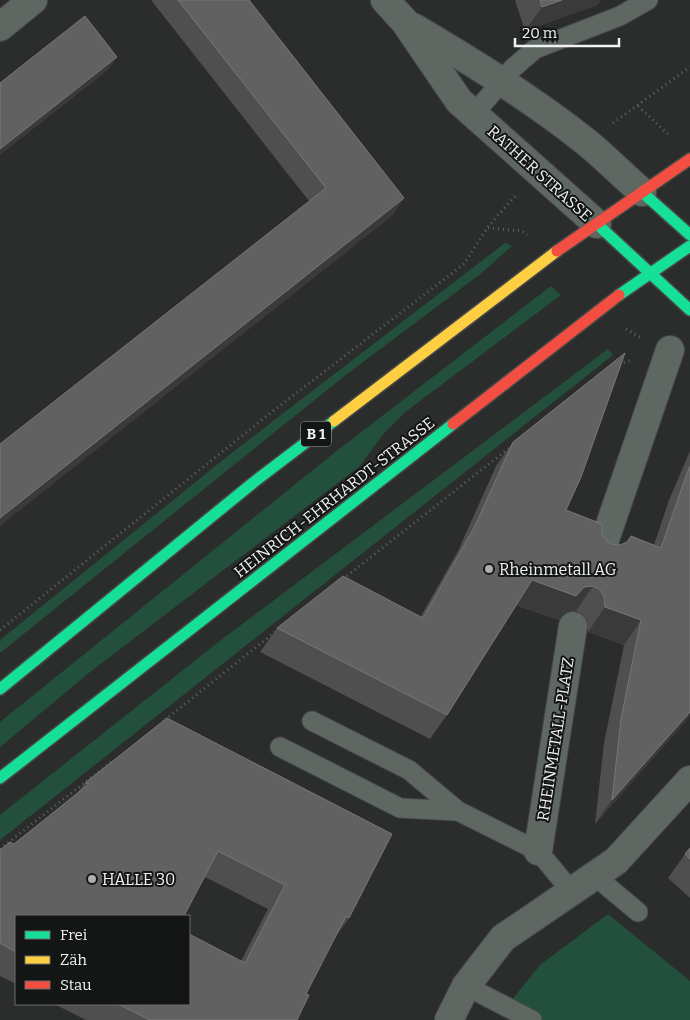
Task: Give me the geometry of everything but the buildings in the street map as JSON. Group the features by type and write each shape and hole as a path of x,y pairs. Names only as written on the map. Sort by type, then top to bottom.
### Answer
{"main road":[{"name":"B 1","path":"0,689 254,482 550,256 690,159"},
{"name":"RATHER STRASSE","path":"642,192 690,235"},
{"name":"RATHER STRASSE","path":"597,224 690,310"},
{"name":"HEINRICH-EHRHARDT-STRASSE","path":"0,778 596,312 690,246"}],"street":[{"path":"0,26 34,0"},
{"name":"RATHER STRASSE","path":"384,0 405,22 459,101 597,224"},
{"name":"RATHER STRASSE","path":"405,22 488,70 501,82 587,142 642,192"},
{"path":"600,554 670,350"},
{"name":"RHEINMETALL-PLATZ","path":"538,851 572,626"},
{"path":"448,1020 466,986 503,938 616,861 690,780"}],"lane":[{"path":"474,114 512,68 534,49 620,16 648,0"},
{"path":"312,721 409,770 458,811 538,851 572,892"},
{"path":"280,747 400,808 458,811"},
{"path":"595,876 638,912"},
{"path":"466,986 532,1020"}],"path":[{"path":"607,128 690,67"},
{"path":"638,106 666,132"},
{"path":"0,630 268,415 464,264 487,228 518,193"},
{"path":"487,228 522,231"},
{"path":"614,365 670,350"},
{"path":"337,584 514,443"},
{"path":"159,724 282,627"},
{"path":"0,849 113,760"}],"green space":[{"path":"505,243 512,246 479,275 347,374 0,653 0,640 229,455"},
{"path":"551,286 561,295 404,413 384,433 360,466 90,672 0,747 0,722 334,453"},
{"path":"608,349 613,355 0,840 0,815 221,640"},
{"path":"608,914 690,981 690,1020 532,1020 507,1006 540,965"}],"traffic: fast":[{"path":"642,192 690,235"},
{"path":"597,224 690,310"},
{"path":"619,295 690,246"},
{"path":"0,689 254,482 334,421"},
{"path":"0,778 453,424"}],"traffic: slow":[{"path":"334,421 557,251"}],"traffic: jam":[{"path":"557,251 690,159"},
{"path":"453,424 619,295"}],"place":[{"name":"Rheinmetall AG","path":"489,569"},
{"name":"HALLE 30","path":"92,879"}]}
